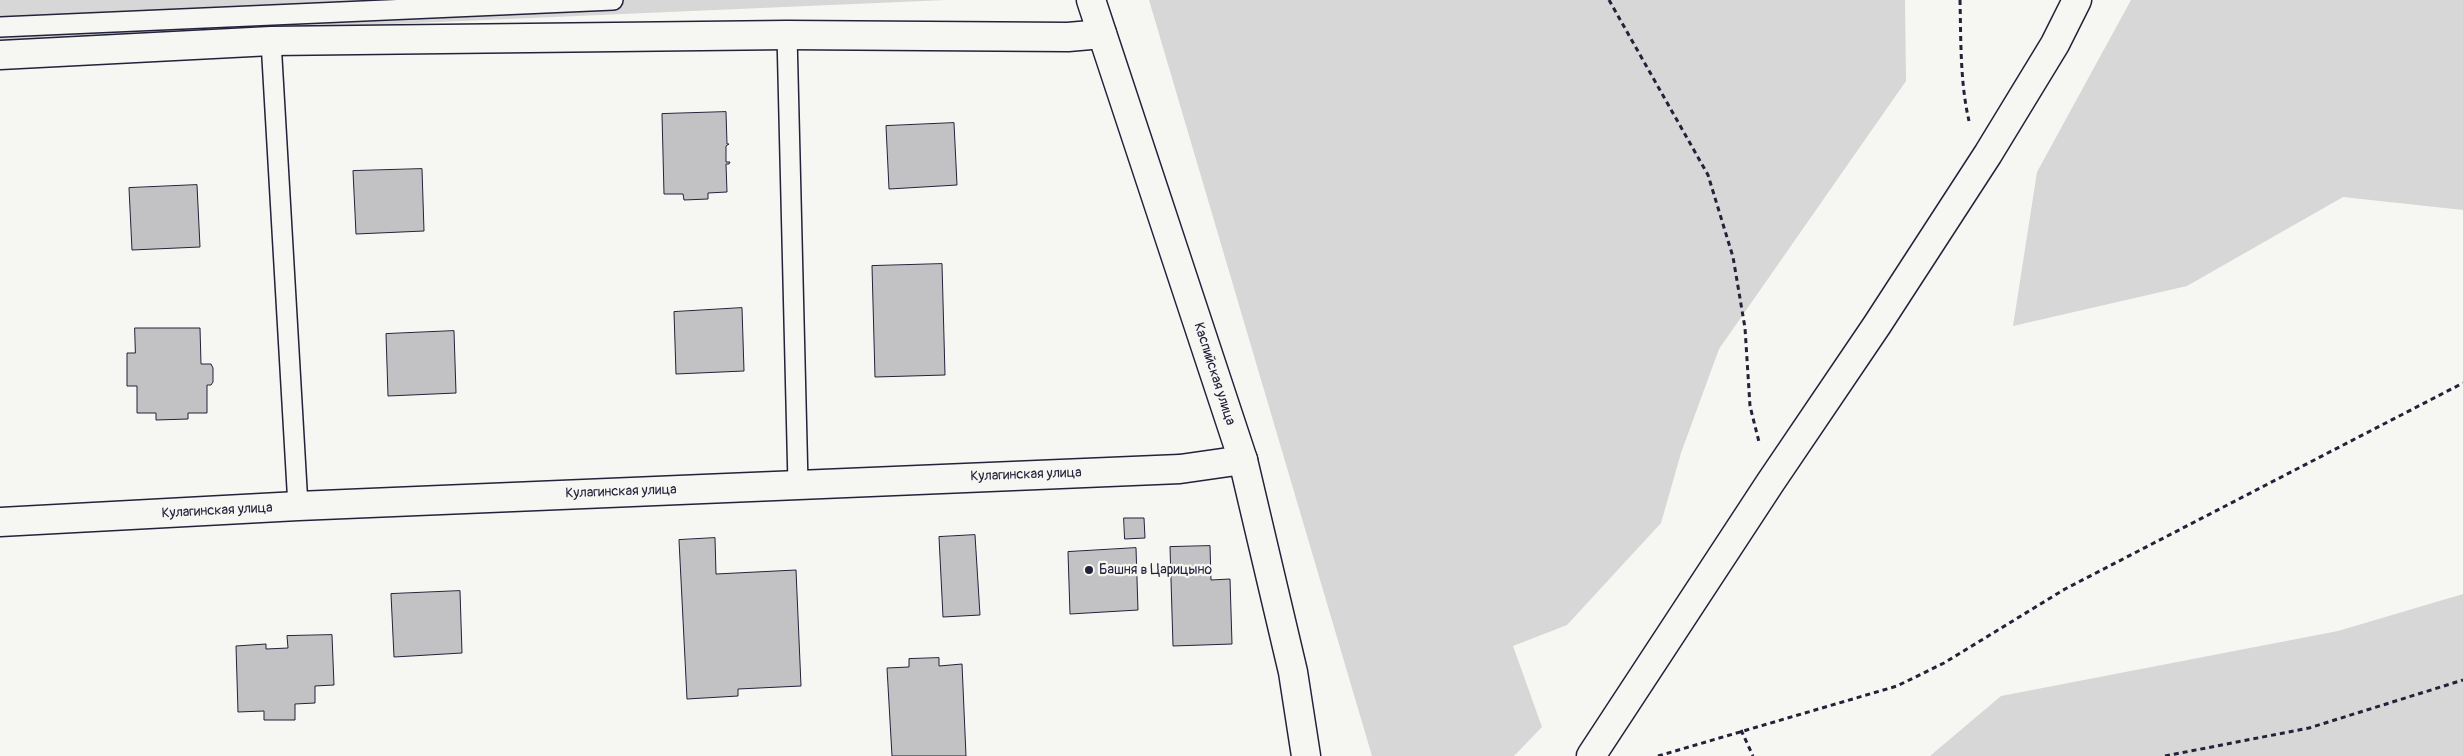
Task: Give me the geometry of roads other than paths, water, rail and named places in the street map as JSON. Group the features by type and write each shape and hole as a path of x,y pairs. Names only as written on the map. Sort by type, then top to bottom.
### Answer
{"street":[{"name":"Каспийская улица","path":"1091,0 1242,460 1293,672 1306,756"},
{"path":"1591,756 1988,154 2055,44 2077,0"},
{"path":"0,55 271,41 787,35 1068,37 1102,34"},
{"name":"Кулагинская улица","path":"0,522 298,506 1180,469 1242,460"}],"lane":[{"path":"0,28 613,0"},
{"path":"787,35 798,484"},
{"path":"271,41 298,506"}],"place":[{"name":"Башня в Царицыно","path":"1089,570"}]}
